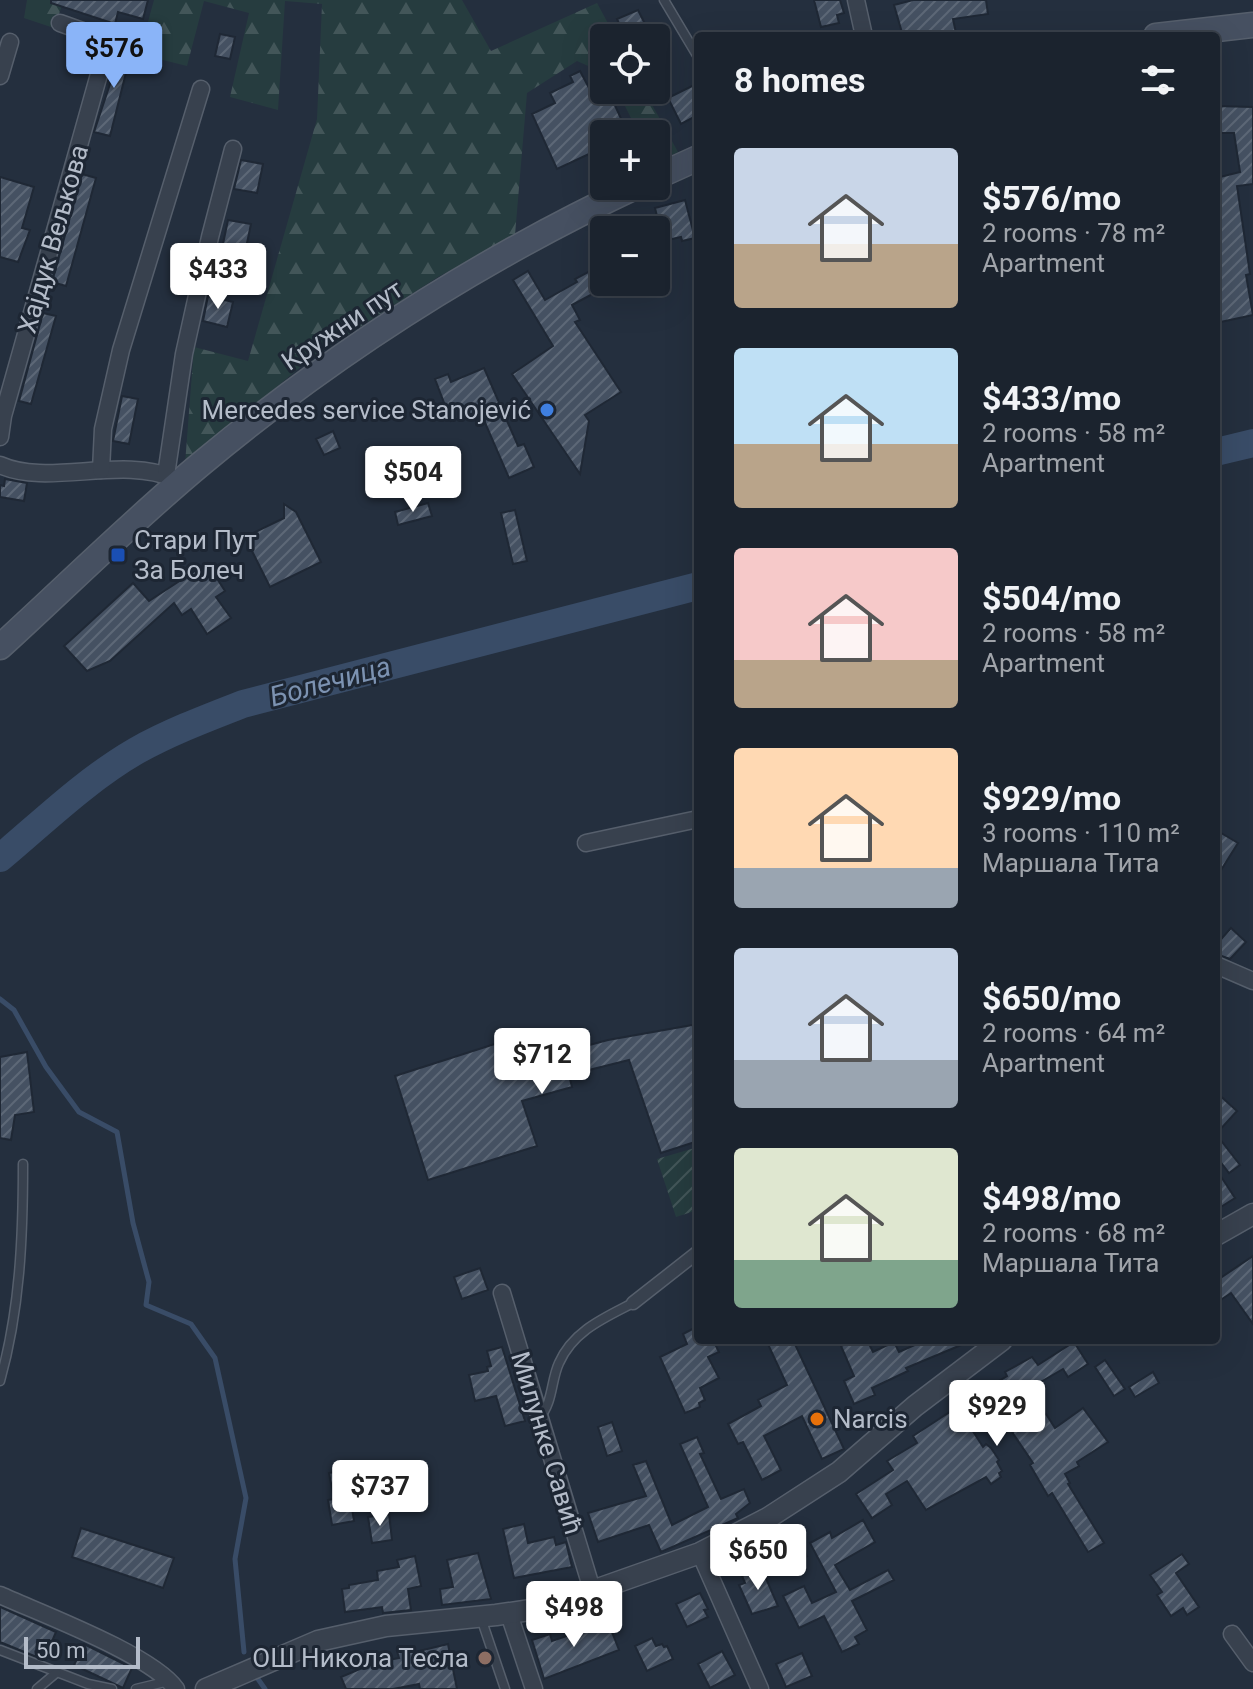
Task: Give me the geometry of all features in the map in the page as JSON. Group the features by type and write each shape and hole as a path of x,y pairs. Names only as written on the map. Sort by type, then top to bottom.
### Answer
{"main road":[{"path":"1191,32 1253,25"},
{"path":"670,171 694,160"},
{"name":"Кружни пут","path":"0,647 173,479 315,376 430,299 545,231 608,200"}],"street":[{"path":"856,0 863,32"},
{"name":"Хајдук Вељкова","path":"0,437 3,416 106,45 102,38 60,23"},
{"path":"0,76 10,42"},
{"path":"101,470 103,429 121,350 201,89"},
{"path":"0,465 30,472 151,472 173,479 184,354 233,149"},
{"path":"586,843 694,820"},
{"path":"1220,967 1253,981"},
{"path":"1220,1233 1253,1214"},
{"path":"633,1303 694,1255"},
{"name":"Милунке Савић","path":"502,1293 593,1593"},
{"path":"206,1689 318,1641 395,1625 544,1608 700,1553 768,1518 839,1472 915,1406 997,1344"},
{"path":"700,1553 760,1689"},
{"path":"0,1595 106,1643 152,1667 173,1685"},
{"path":"509,1614 534,1689"},
{"path":"1232,1634 1253,1663"}],"lane":[{"path":"664,0 694,50"},
{"path":"0,1381 10,1347 22,1246 23,1164"},
{"path":"539,1417 547,1408 559,1363 569,1347 592,1324 633,1303"},
{"path":"481,1617 505,1689"},
{"path":"0,1650 56,1673 112,1689"},
{"path":"37,1689 56,1673"},
{"path":"136,1689 173,1685"}],"green space":[{"path":"27,0 64,0 54,28 24,18"},
{"path":"154,0 462,0 491,51 597,3 608,24 590,24 590,67 577,61 527,93 515,235 438,277 310,359 185,464 194,347 248,361 317,119 322,4 285,1 278,110 230,97 249,13 204,1 187,66 139,54"},
{"path":"624,104 652,104 660,120 632,120"},
{"path":"670,137 678,152 670,156"},
{"path":"694,1148 694,1211 676,1217 657,1159"}],"building":[{"path":"51,0 148,0 143,19 118,12 115,24 51,3"},
{"path":"814,0 840,0 844,13 837,15 839,23 821,27"},
{"path":"913,0 986,0 988,14 953,19 956,32 902,32 894,5"},
{"path":"638,10 645,24 619,24 617,19"},
{"path":"220,34 235,37 230,59 215,56"},
{"path":"117,44 132,49 110,136 94,132 111,81"},
{"path":"580,71 590,88 590,104 614,104 622,120 590,120 590,154 557,169 532,114 555,103 550,93 573,82 570,76"},
{"path":"694,85 694,117 681,124 670,97"},
{"path":"1220,106 1253,107 1253,184 1237,186 1253,315 1220,322 1220,177 1240,172 1234,133 1220,133"},
{"path":"241,160 263,164 257,193 234,189"},
{"path":"82,174 96,178 66,286 52,282"},
{"path":"0,177 34,187 22,228 30,230 18,262 0,257"},
{"path":"685,200 694,238 670,239 670,216 657,216 655,208"},
{"path":"228,220 251,224 243,262 220,258"},
{"path":"528,271 545,300 590,271 590,295 572,305 580,320 575,322 621,392 585,415 589,421 580,474 512,374 553,346 513,280"},
{"path":"208,296 233,302 227,327 203,321"},
{"path":"43,313 56,316 31,404 19,401"},
{"path":"484,368 518,446 524,444 534,467 509,478 480,411 451,421 435,379 448,374 451,382"},
{"path":"122,396 138,399 129,444 113,441"},
{"path":"333,431 340,448 324,455 316,439"},
{"path":"5,479 27,483 24,501 0,497 0,485 4,486"},
{"path":"428,503 432,516 398,525 395,512"},
{"path":"284,504 296,512 321,562 270,587 245,537 284,518"},
{"path":"515,510 527,561 513,564 501,513"},
{"path":"207,563 225,591 216,597 231,618 207,634 191,609 182,615 174,603 110,661 87,671 64,646 133,583 149,601"},
{"path":"1220,832 1238,843 1220,872"},
{"path":"1231,928 1246,942 1230,959 1220,955 1220,940"},
{"path":"694,1025 694,1142 661,1153 629,1060 569,1075 572,1087 522,1101 537,1146 428,1180 395,1076 504,1041 511,1066 608,1040"},
{"path":"27,1052 34,1112 15,1115 11,1140 0,1138 0,1057"},
{"path":"1220,1096 1237,1111 1220,1130"},
{"path":"1220,1139 1240,1165 1229,1173 1220,1161"},
{"path":"1220,1175 1235,1198 1220,1207"},
{"path":"1253,1256 1253,1324 1231,1293 1220,1300 1220,1278"},
{"path":"480,1268 488,1290 462,1299 454,1277"},
{"path":"694,1328 694,1344 715,1344 719,1352 708,1357 719,1378 700,1388 705,1400 699,1403 700,1407 685,1413 660,1357 687,1344 683,1334"},
{"path":"768,1344 795,1344 844,1449 822,1459 802,1416 764,1436 781,1470 762,1480 743,1442 738,1444 728,1424 761,1406 758,1400 787,1385"},
{"path":"869,1344 873,1352 895,1344 899,1352 917,1344 963,1344 906,1368 908,1371 872,1388 875,1395 854,1404 844,1381 854,1376 841,1346"},
{"path":"1071,1344 1075,1344 1088,1364 1068,1377 1063,1369 1015,1397 1032,1423 1046,1414 1055,1428 1083,1408 1108,1442 1077,1462 1079,1466 1065,1474 1104,1543 1088,1552 1052,1493 1048,1496 1030,1465 1033,1463 1012,1432 1019,1429 1003,1405 969,1425 983,1447 986,1444 991,1448 999,1460 1001,1477 991,1484 986,1477 926,1510 907,1481 886,1494 892,1505 872,1518 856,1494 893,1470 887,1461 917,1443 913,1436 962,1404 986,1393 984,1390 1007,1376 1005,1372 1032,1357 1038,1365"},
{"path":"502,1347 525,1421 505,1426 496,1396 475,1401 469,1375 488,1371 487,1367 491,1366 487,1351"},
{"path":"1105,1360 1125,1389 1114,1396 1095,1367"},
{"path":"1153,1372 1159,1383 1135,1397 1129,1387"},
{"path":"612,1422 622,1451 607,1456 598,1427"},
{"path":"697,1437 704,1453 700,1454 721,1499 744,1489 750,1503 736,1514 738,1518 661,1552 649,1525 598,1542 588,1513 646,1496 633,1465 646,1461 672,1525 708,1507 680,1444"},
{"path":"346,1470 354,1521 332,1525 328,1500 334,1499 329,1473"},
{"path":"389,1514 392,1540 372,1543 368,1517"},
{"path":"863,1520 875,1542 835,1565 850,1590 888,1570 894,1580 852,1601 867,1630 855,1637 859,1644 842,1652 824,1616 799,1628 783,1596 804,1586 812,1603 836,1592 810,1543 830,1532 832,1538"},
{"path":"524,1524 528,1543 554,1537 556,1545 566,1542 572,1567 514,1578 503,1529"},
{"path":"81,1528 174,1558 163,1588 72,1557"},
{"path":"796,1535 807,1556 785,1568 774,1547"},
{"path":"478,1553 491,1599 442,1605 440,1589 453,1587 447,1560"},
{"path":"1182,1554 1189,1564 1176,1573 1199,1607 1187,1615 1183,1608 1171,1616 1157,1595 1162,1592 1150,1575"},
{"path":"415,1556 421,1586 408,1589 411,1610 383,1613 382,1607 345,1612 342,1589 378,1580 377,1571 399,1567 397,1560"},
{"path":"761,1567 778,1606 752,1614 739,1585 745,1583 742,1576"},
{"path":"700,1593 708,1609 704,1610 708,1617 687,1627 676,1604"},
{"path":"0,1607 56,1632 44,1660 0,1642"},
{"path":"608,1622 619,1650 544,1679 532,1640 550,1634 552,1641"},
{"path":"652,1638 656,1646 667,1646 673,1659 647,1671 635,1646"},
{"path":"84,1644 132,1668 123,1688 74,1665"},
{"path":"448,1644 457,1689 420,1689 419,1684 393,1689 346,1689 341,1677 374,1663 399,1658 397,1651 414,1647 415,1652"},
{"path":"722,1651 735,1675 710,1688 698,1664"},
{"path":"802,1653 812,1676 786,1687 776,1664"}],"waterway":[{"name":"Болечица","path":"1220,451 1253,443"},
{"name":"Болечица","path":"0,858 65,802 118,762 162,738 229,709 694,587"},
{"path":"0,999 14,1010 46,1067 79,1112 117,1132 133,1223 149,1282 146,1305 191,1324 215,1358 246,1498 235,1559 244,1652"},
{"path":"258,1679 265,1689"}],"place":[{"name":"Mercedes service Stanojević","path":"547,410"},
{"name":"Стари Пут За Болеч","path":"118,555"},
{"name":"Narcis","path":"817,1419"},
{"name":"ОШ Никола Тесла","path":"485,1658"}]}
